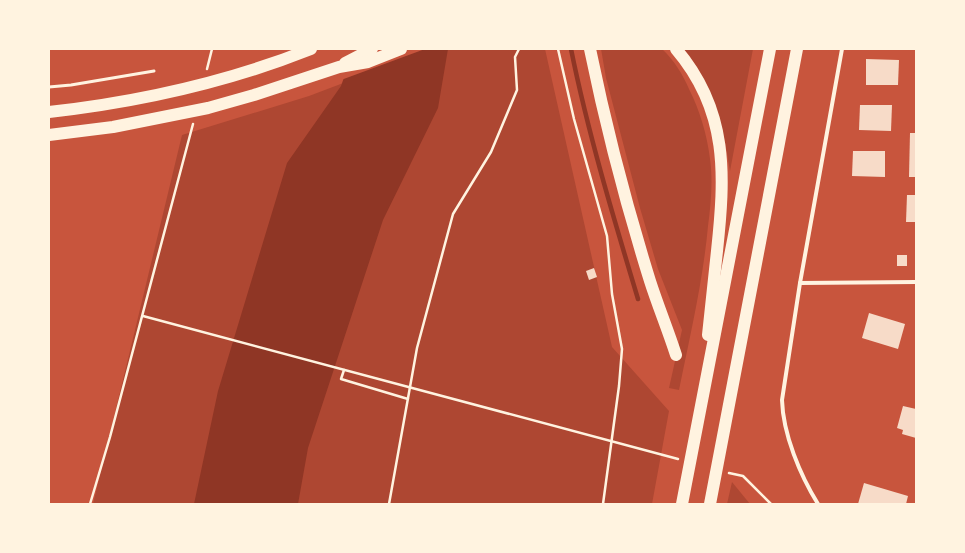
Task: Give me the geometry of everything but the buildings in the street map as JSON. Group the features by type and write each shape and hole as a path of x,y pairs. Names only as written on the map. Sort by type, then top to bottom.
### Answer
{"highway":[{"path":"49,112 116,102 192,86 256,69 311,49"},
{"path":"339,67 372,49"},
{"path":"49,135 113,127 208,108 254,95 339,67 368,62 401,49"},
{"path":"590,49 603,111 620,176 651,282 676,355"},
{"path":"676,49 696,77 709,105 717,131 723,174 721,213 700,412"},
{"path":"682,504 770,49"},
{"path":"710,504 797,49"}],"street":[{"path":"818,504 794,454 782,413 783,388 800,283 842,49"},
{"path":"800,283 916,282"}],"lane":[{"path":"49,87 71,85 154,71"}],"path":[{"path":"206,72 212,49"},
{"path":"389,504 417,348 453,214 491,152 517,90 515,57 519,49"},
{"path":"558,49 574,119 607,236 612,294 622,349 619,386 603,504"},
{"path":"90,504 143,316 194,118"},
{"path":"143,316 682,460"},
{"path":"344,370 341,379 408,399"},
{"path":"728,472 743,476 771,504"}],"shaded area":[{"path":"354,49 448,49 438,108 383,220 308,448 298,504 194,504 218,391 287,163 341,86"},
{"path":"433,49 545,49 612,347 669,411 652,504 93,504 182,135 309,96"},
{"path":"601,49 662,49 674,63 687,84 700,114 707,141 710,159 711,192 706,247 700,288 679,390 669,388 682,330 658,269 640,208 606,78"},
{"path":"684,49 753,49 730,171 724,137 716,107 703,77"},
{"path":"732,482 750,504 727,504"}],"pier":[{"path":"353,49 425,49 341,80"}],"waterway":[{"path":"571,49 593,143 638,299"}]}
